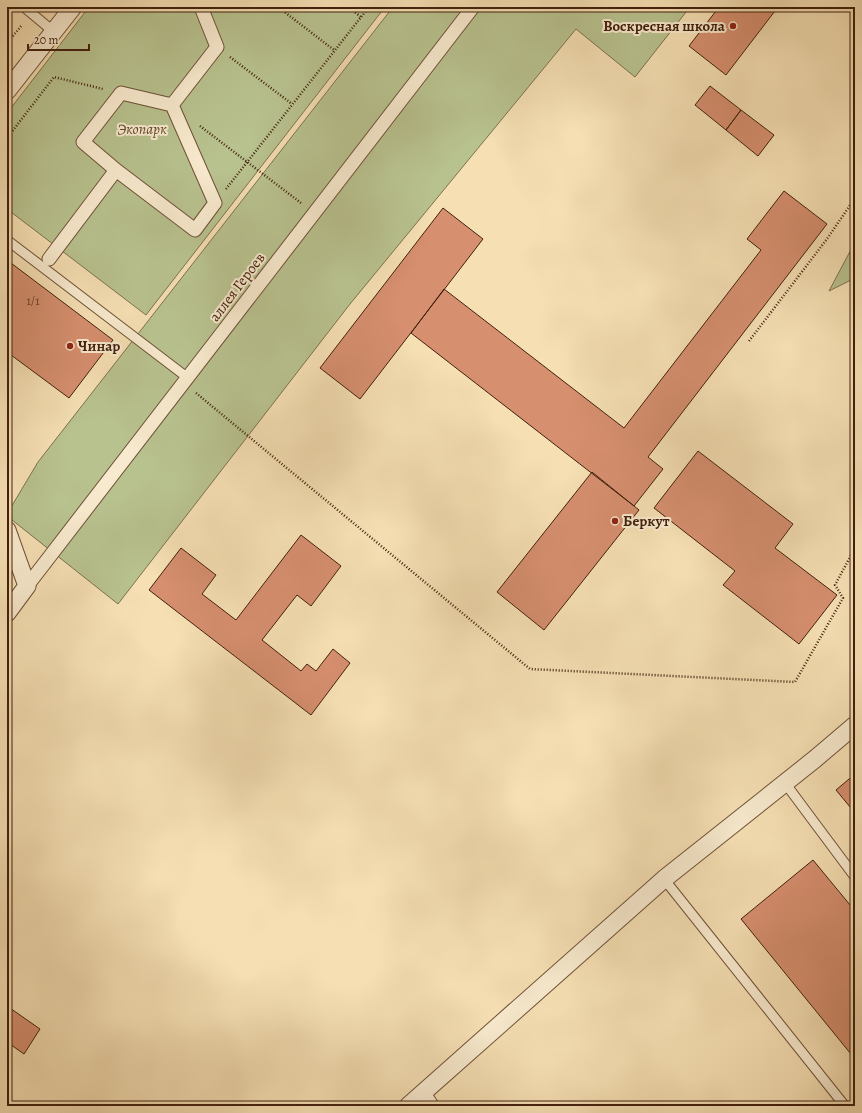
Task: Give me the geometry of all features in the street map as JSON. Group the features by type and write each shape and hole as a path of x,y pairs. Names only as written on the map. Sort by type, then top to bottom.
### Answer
{"street":[{"path":"7,91 73,7"},
{"path":"172,105 217,47 201,7"},
{"name":"аллея Героев","path":"27,586 473,7"},
{"path":"121,93 172,105 214,203 195,230 116,170 83,142 121,93"},
{"path":"49,260 116,170"},
{"path":"7,530 27,586 7,613"},
{"path":"408,1106 426,1100 664,879 784,784 855,725"}],"lane":[{"path":"24,7 54,32"},
{"path":"7,240 188,378"},
{"path":"784,784 855,877"},
{"path":"664,879 845,1106"}],"path":[{"path":"278,7 334,50"},
{"path":"348,7 361,17"},
{"path":"214,203 369,7"},
{"path":"217,47 292,104"},
{"path":"7,138 54,77 121,93"},
{"path":"198,124 314,212"},
{"path":"748,341 827,239 855,198"},
{"path":"195,392 530,669 795,682 842,598 835,585 855,548"}],"green space":[{"name":"Экопарк","path":"89,7 385,7 146,315 7,209 7,113"},
{"path":"393,7 690,7 635,77 576,29 350,304 118,604 7,516 7,514 38,462"},
{"path":"855,242 855,278 829,291"}],"building":[{"name":"Воскресная школа","path":"719,7 778,7 726,75 689,46"},
{"path":"710,86 741,110 726,130 695,105"},
{"path":"741,110 774,135 758,156 726,130"},
{"path":"784,191 827,224 648,457 663,469 634,506 411,333 444,289 624,428 761,250 747,239"},
{"path":"443,208 483,239 360,399 320,368"},
{"path":"7,260 113,340 69,398 7,352"},
{"path":"698,451 793,524 775,548 837,595 799,644 723,585 735,571 654,508"},
{"path":"592,472 639,510 544,630 497,592"},
{"path":"301,535 341,566 311,606 297,595 262,640 301,671 307,664 316,671 333,649 350,663 311,715 149,590 181,548 216,575 202,594 236,620"},
{"path":"855,774 855,813 836,790"},
{"path":"813,860 855,911 855,1059 741,919"},
{"path":"7,1006 40,1029 24,1054 7,1042"}],"place":[{"name":"Воскресная школа","path":"733,26"},
{"name":"Чинар","path":"70,346"},
{"name":"Беркут","path":"615,521"}]}
